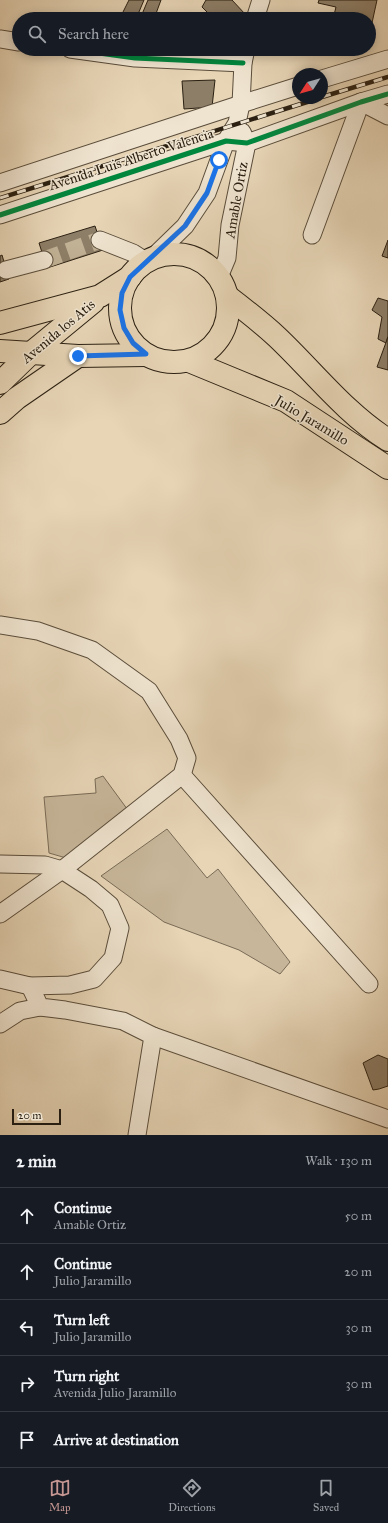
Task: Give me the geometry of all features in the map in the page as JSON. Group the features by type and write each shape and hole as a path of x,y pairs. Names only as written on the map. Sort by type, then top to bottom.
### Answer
{"main road":[{"name":"Julio Jaramillo","path":"223,287 228,317 221,336 207,352 189,361 167,362 146,354 133,343 124,328 120,310 122,293 130,277 149,261 169,254 188,256 205,264 223,287 277,337 340,402 388,440"},
{"path":"0,323 100,296 130,277"},
{"name":"Avenida los Atis","path":"0,383 31,353 100,296"},
{"path":"0,350 78,356 146,354"},
{"name":"Avenida los Atis","path":"0,413 17,398 78,356"},
{"name":"Julio Jaramillo","path":"189,361 286,401 388,468"}],"street":[{"path":"257,12 261,0"},
{"path":"0,39 12,41"},
{"path":"121,56 135,58 244,56"},
{"name":"Amable Ortiz","path":"149,261 185,226 207,193 226,140 237,123 241,104 244,56"},
{"path":"328,77 388,59"},
{"name":"Avenida Luis Alberto Valencia","path":"0,183 292,88"},
{"name":"Avenida Luis Alberto Valencia","path":"0,215 226,140 247,143 361,102 388,94"},
{"path":"312,235 361,102 388,116"},
{"name":"Amable Ortiz","path":"223,287 230,225 247,143 237,123"},
{"path":"100,240 149,261"},
{"path":"6,270 44,260"},
{"path":"0,625 38,631 92,650 149,691 179,738 187,758 182,775 62,870 0,914"},
{"path":"182,775 369,984"},
{"path":"0,864 45,865 62,870 91,889 110,905 120,928 113,958 94,979 70,986 30,986 0,979"},
{"path":"30,986 40,1007"},
{"path":"0,1024 20,1011 40,1007 123,1021 153,1036 388,1119"},
{"path":"137,1135 153,1036"}],"shaded area":[{"path":"103,776 133,817 73,860 49,853 44,797 96,793 95,779"},
{"path":"167,829 207,878 218,869 290,962 280,974 239,950 164,922 101,876"}],"building":[{"path":"129,0 144,0 139,12 123,12"},
{"path":"148,0 161,0 157,12 143,12"},
{"path":"206,0 232,0 243,12 207,12 202,7"},
{"path":"319,0 377,0 374,12 335,12 336,7 318,3"},
{"path":"215,80 212,107 184,109 182,81"},
{"path":"95,226 103,250 47,268 39,243"},
{"path":"388,240 388,258 382,256"},
{"path":"2,255 9,279 0,282 0,256"},
{"path":"378,298 388,301 388,336 386,343 378,339 382,317 372,310"},
{"path":"388,337 388,370 377,367"},
{"path":"378,1055 388,1059 388,1086 373,1090 363,1063"}],"tunnel":[{"path":"44,260 100,240"}],"railway":[{"path":"328,95 388,77"},
{"path":"0,198 301,104"}],"cycle path":[{"path":"121,56 243,63"},
{"path":"0,215 226,141 247,143 361,102 388,94"}],"route":[{"path":"78,356 146,354 133,343 124,328 120,310 122,293 130,277 185,226 207,193 219,160"}]}
